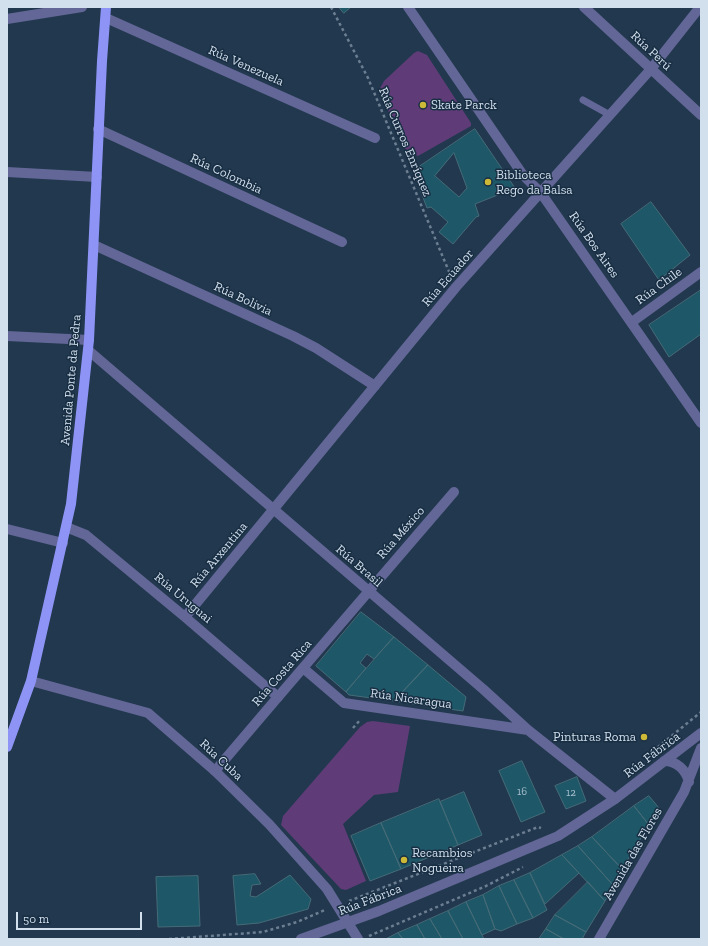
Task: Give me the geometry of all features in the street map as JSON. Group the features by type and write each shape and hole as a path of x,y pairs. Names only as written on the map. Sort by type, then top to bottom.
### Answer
{"main road":[{"name":"Avenida Ponte da Pedra","path":"7,747 10,730 31,681 71,504 88,345 94,245 98,129 106,7"}],"street":[{"path":"7,19 82,7"},
{"name":"Rúa Bos Aires","path":"408,7 523,175 542,193 701,423"},
{"name":"Rúa Perú","path":"584,7 701,115"},
{"name":"Rúa Ecuador","path":"273,510 456,287 542,193 651,69 700,7"},
{"name":"Rúa Venezuela","path":"106,18 376,138"},
{"name":"Rúa Colombia","path":"98,129 342,242"},
{"path":"7,172 97,177"},
{"name":"Rúa Bolivia","path":"94,245 294,336 316,348 375,386"},
{"name":"Rúa Chile","path":"632,322 701,272"},
{"path":"7,336 88,345"},
{"name":"Rúa Brasil","path":"88,345 273,510 528,730 615,799"},
{"name":"Rúa México","path":"368,591 454,492"},
{"name":"Rúa Arxentina","path":"185,617 273,510"},
{"name":"Rúa Uruguai","path":"66,527 86,535 278,697"},
{"path":"7,529 62,543"},
{"name":"Rúa Costa Rica","path":"215,771 368,591"},
{"name":"Rúa Nicaragua","path":"303,668 344,703 528,730"},
{"name":"Rúa Cuba","path":"31,681 148,713 215,771 270,824 327,889 358,939"},
{"name":"Rúa Fábrica","path":"301,939 349,923 558,836 615,799 701,733"},
{"name":"Avenida das Flores","path":"599,939 689,782 701,748"},
{"path":"664,761 669,761 681,768 687,776 689,782"}],"lane":[{"path":"583,100 610,115"}],"path":[{"name":"Rúa Curros Enríquez","path":"331,7 368,78 456,287"},
{"name":"Rúa Fábrica","path":"346,902 538,827 558,836"},
{"name":"Rúa Fábrica","path":"169,939 263,932 297,922 326,910"}],"shaded area":[{"name":"Skate Parck","path":"418,51 427,55 471,123 471,126 418,156 405,149 379,90 384,81"},
{"path":"373,721 410,726 398,792 374,795 343,824 366,881 346,890 341,889 281,825 283,816 360,727 367,722"}],"building":[{"path":"339,7 351,7 344,13"},
{"name":"Biblioteca Rego da Balsa","path":"475,129 515,188 475,204 479,216 476,217 453,244 439,232 448,222 431,207 427,208 413,171","holes":["454,153 467,188 459,197 435,176"]},
{"path":"651,202 690,255 659,280 621,224"},
{"path":"701,290 701,334 669,357 649,325"},
{"path":"361,612 394,637 374,659 367,654 360,663 366,668 346,692 316,666"},
{"path":"394,637 428,665 394,701 349,695 346,692"},
{"path":"428,665 466,697 463,711 394,701"},
{"path":"522,761 545,812 521,822 499,771"},
{"path":"577,777 586,801 566,809 555,786"},
{"path":"464,792 482,835 458,845 440,802"},
{"path":"649,796 659,808 649,825 634,806"},
{"path":"439,799 458,845 401,869 381,823"},
{"path":"634,806 649,825 622,869 592,837"},
{"path":"381,823 401,869 370,881 351,836"},
{"path":"592,837 622,869 613,885 578,846"},
{"path":"578,846 613,885 605,901 562,855"},
{"path":"562,855 579,873 545,904 530,873"},
{"path":"530,873 547,910 533,918 514,880"},
{"path":"255,874 261,884 252,885 250,896 256,897 290,875 311,899 308,909 259,923 237,925 233,876"},
{"path":"198,876 200,926 158,927 156,877"},
{"path":"514,880 533,918 517,924 499,886"},
{"path":"588,882 605,901 586,932 555,915"},
{"path":"499,886 517,924 501,931 495,929 483,895"},
{"path":"483,895 495,929 482,935 466,902"},
{"path":"466,902 484,939 463,939 448,911"},
{"path":"448,911 463,939 442,939 430,919"},
{"path":"555,915 586,932 582,939 564,939 546,929"},
{"path":"430,919 442,939 425,939 417,925"},
{"path":"417,925 425,939 403,939 398,933"},
{"path":"546,929 564,939 539,939"},
{"path":"398,933 403,939 386,939"}],"place":[{"name":"Skate Parck","path":"423,105"},
{"name":"Biblioteca Rego da Balsa","path":"488,182"},
{"name":"Pinturas Roma","path":"644,737"},
{"name":"Recambios Nogueira","path":"404,860"}]}
